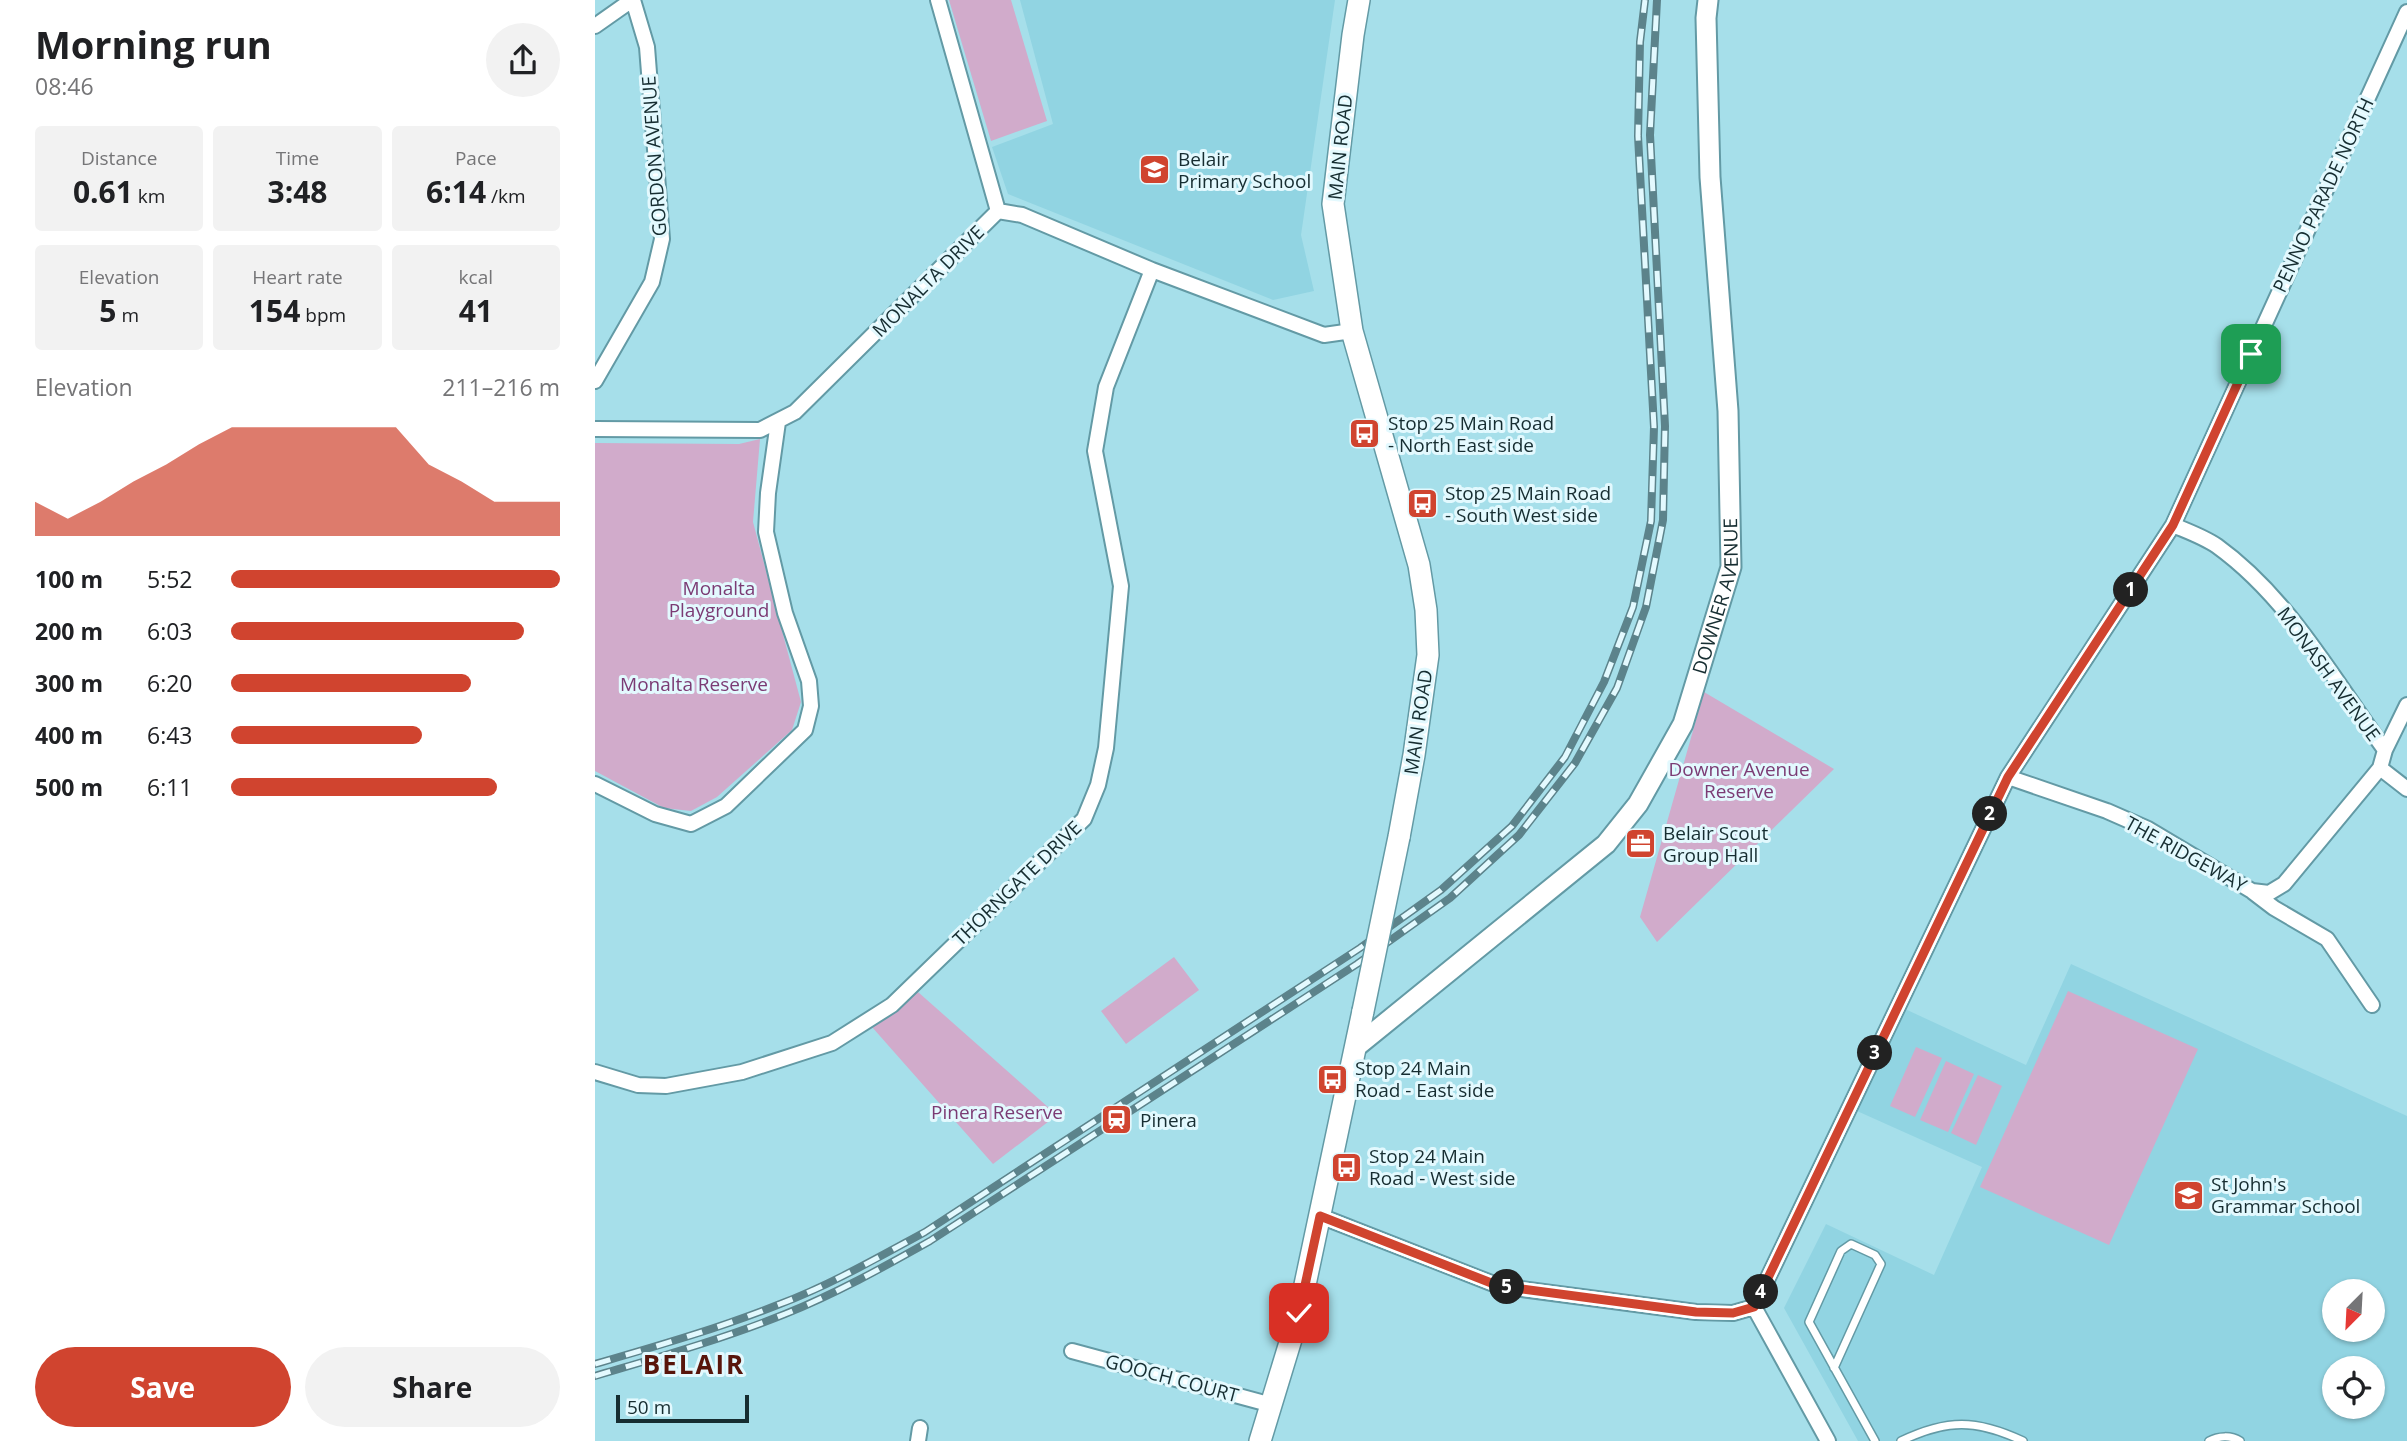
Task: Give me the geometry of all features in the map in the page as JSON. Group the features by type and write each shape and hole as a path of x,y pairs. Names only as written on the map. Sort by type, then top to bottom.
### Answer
{"main road":[{"name":"MAIN ROAD","path":"1260,1441 1299,1313 1320,1216 1399,837 1428,655 1426,610 1419,565 1352,331 1332,204 1359,0"}],"street":[{"path":"595,26 633,0"},
{"name":"GORDON AVENUE","path":"595,381 652,282 662,239 647,47 633,0"},
{"path":"939,0 998,211"},
{"name":"DOWNER AVENUE","path":"1356,1047 1606,844 1638,804 1683,724 1731,567 1728,411 1710,177 1706,18 1708,0"},
{"name":"PENNO PARADE NORTH","path":"1754,1307 2008,777 2173,525 2407,12"},
{"name":"MONALTA DRIVE","path":"595,429 760,430 778,422 795,412 998,211 1022,215 1152,270 1324,335 1352,331"},
{"name":"THORNGATE DRIVE","path":"595,1072 638,1085 666,1086 742,1072 832,1043 892,1005 1084,819 1098,785 1106,748 1121,586 1095,451 1107,387 1152,270"},
{"path":"595,784 655,814 691,824 726,806 804,730 811,706 809,681 785,612 766,532 768,493 778,422"},
{"name":"MONASH AVENUE","path":"2173,525 2215,544 2253,577 2299,626 2385,750"},
{"path":"2380,768 2385,750 2407,705"},
{"name":"MONASH AVENUE","path":"2380,768 2407,789"},
{"name":"THE RIDGEWAY","path":"2008,777 2107,811 2148,829 2252,891 2269,893 2284,884 2380,768"},
{"path":"2252,891 2274,908 2326,939 2372,1005"},
{"path":"1320,1216 1499,1286 1696,1312 1733,1313 1754,1307 1828,1441"},
{"name":"GOOCH COURT","path":"1072,1350 1272,1405"}],"lane":[{"path":"1834,1368 1881,1264 1875,1255 1851,1244 1841,1251 1809,1322 1834,1368 1875,1441"},
{"path":"1901,1441 1929,1427 1965,1424 1995,1428 2023,1441"},
{"path":"2209,1441 2234,1436 2240,1441"}],"shaded area":[{"name":"Belair Primary School","path":"1020,0 1335,0 1301,235 1314,291 1273,300 1008,194 992,147 1053,124"},
{"name":"St John's Grammar School","path":"2071,964 2407,1116 2407,1441 1858,1441 1784,1308 1826,1224 1934,1275 1982,1167 1857,1111 1905,1009 2026,1065"}],"green space":[{"path":"949,0 1011,0 1047,121 991,141"},
{"name":"Monalta Reserve","path":"760,439 753,522 801,702 792,730 717,797 691,811 664,808 595,771 595,443 739,444"},
{"name":"Downer Avenue Reserve","path":"1704,692 1834,769 1657,942 1640,917"},
{"path":"1174,957 1199,990 1126,1044 1101,1011"},
{"path":"2068,991 2198,1049 2109,1245 1980,1187"},
{"name":"Pinera Reserve","path":"918,992 1057,1115 993,1164 872,1027"},
{"path":"1916,1047 1942,1058 1915,1117 1890,1106"},
{"path":"1946,1061 1974,1074 1948,1132 1920,1120"},
{"path":"1978,1075 2002,1086 1976,1145 1951,1133"}],"railway":[{"path":"595,1364 711,1329 799,1297 925,1232 1360,948 1441,890 1512,826 1565,757 1604,682 1633,607 1651,521 1654,427 1638,136 1640,42 1645,0"},
{"path":"595,1376 715,1340 785,1314 876,1271 930,1241 1357,964 1450,898 1519,835 1575,763 1617,688 1646,607 1663,520 1665,426 1650,135 1657,0"}],"place":[{"name":"Belair Primary School","path":"1155,170"},
{"name":"Stop 25 Main Road - North East side","path":"1365,434"},
{"name":"Stop 25 Main Road - South West side","path":"1422,504"},
{"name":"Belair Scout Group Hall","path":"1640,844"},
{"name":"Stop 24 Main Road - East side","path":"1332,1079"},
{"name":"Pinera","path":"1117,1120"},
{"name":"Stop 24 Main Road - West side","path":"1346,1167"},
{"name":"St John's Grammar School","path":"2188,1195"}],"district":[{"name":"BELAIR","path":"694,1364"}],"route":[{"path":"1299,1313 1320,1216 1499,1286 1696,1312 1733,1313 1754,1307 2008,777 2173,525 2251,354"}],"park label":[{"name":"Monalta Playground","path":"719,599"}]}
